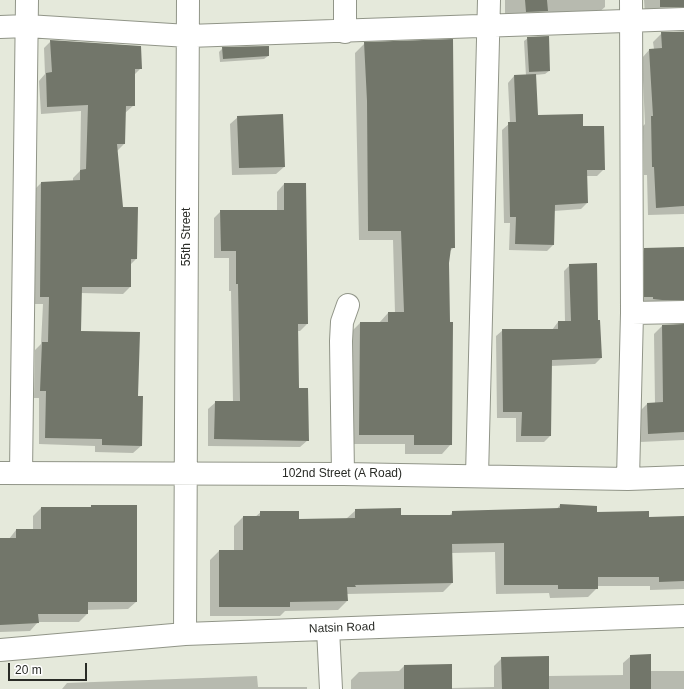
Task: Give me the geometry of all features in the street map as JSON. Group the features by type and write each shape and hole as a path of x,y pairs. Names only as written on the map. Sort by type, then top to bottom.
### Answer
{"street":[{"path":"10,473 28,26 27,0"},
{"name":"55th Street","path":"185,634 188,0"},
{"path":"345,0 345,32"},
{"path":"478,476 489,0"},
{"path":"0,27 28,26 188,36 345,32 489,26 632,10 684,19"},
{"path":"628,479 632,313 632,10"},
{"path":"343,474 341,341 342,322 348,305"},
{"path":"632,313 684,312"},
{"name":"102nd Street (A Road)","path":"10,473 343,474 628,479 684,477"},
{"name":"Natsin Road","path":"0,650 185,634 684,616"},
{"path":"328,629 330,689"}],"building":[{"path":"525,0 547,0 548,11 526,12"},
{"path":"660,0 684,0 684,7 660,7"},
{"path":"661,32 684,32 684,206 656,208 654,167 652,167 651,116 653,116 649,49 662,48"},
{"path":"549,36 550,71 529,72 527,37"},
{"path":"453,39 455,248 451,248 449,263 450,322 453,322 452,445 414,445 414,435 359,435 360,322 388,322 388,312 404,312 401,231 368,231 367,101 364,42"},
{"path":"50,40 141,46 142,69 135,69 135,106 126,106 125,144 117,144 123,207 138,207 137,259 131,259 131,287 82,287 81,331 140,332 138,396 143,396 142,446 102,445 102,439 45,438 46,391 40,391 42,342 48,342 49,297 40,297 41,182 80,180 80,170 86,169 88,105 47,107 46,73 52,72"},
{"path":"269,46 269,56 223,59 222,47"},
{"path":"536,74 538,115 583,114 583,126 604,126 605,170 587,170 588,203 555,205 554,245 515,244 516,217 510,217 508,122 516,122 514,75"},
{"path":"283,114 285,167 239,168 237,116"},
{"path":"284,183 306,183 308,324 298,324 299,388 308,388 309,441 214,439 215,401 240,401 236,251 221,251 220,210 284,210"},
{"path":"684,247 684,300 662,300 653,299 653,297 644,297 644,248"},
{"path":"597,263 598,320 600,320 602,358 552,360 551,436 521,436 522,412 503,412 502,329 558,329 558,321 571,321 569,264"},
{"path":"684,324 684,432 648,434 647,403 663,402 662,325"},
{"path":"560,504 597,506 597,512 649,511 649,517 684,516 684,581 659,582 659,577 598,577 598,589 558,589 558,585 504,585 504,543 452,544 453,583 355,585 356,587 347,587 348,601 290,602 290,607 219,607 219,550 243,550 243,516 260,516 260,511 299,511 299,519 355,518 355,509 401,508 401,515 452,515 452,511 560,508"},
{"path":"91,505 137,505 137,602 88,602 88,614 38,614 39,623 0,625 0,538 16,538 16,529 41,529 41,507 91,507"},
{"path":"651,654 651,689 630,689 630,655"},
{"path":"549,656 549,689 502,689 501,657"},
{"path":"452,664 452,689 404,689 404,665"}]}
